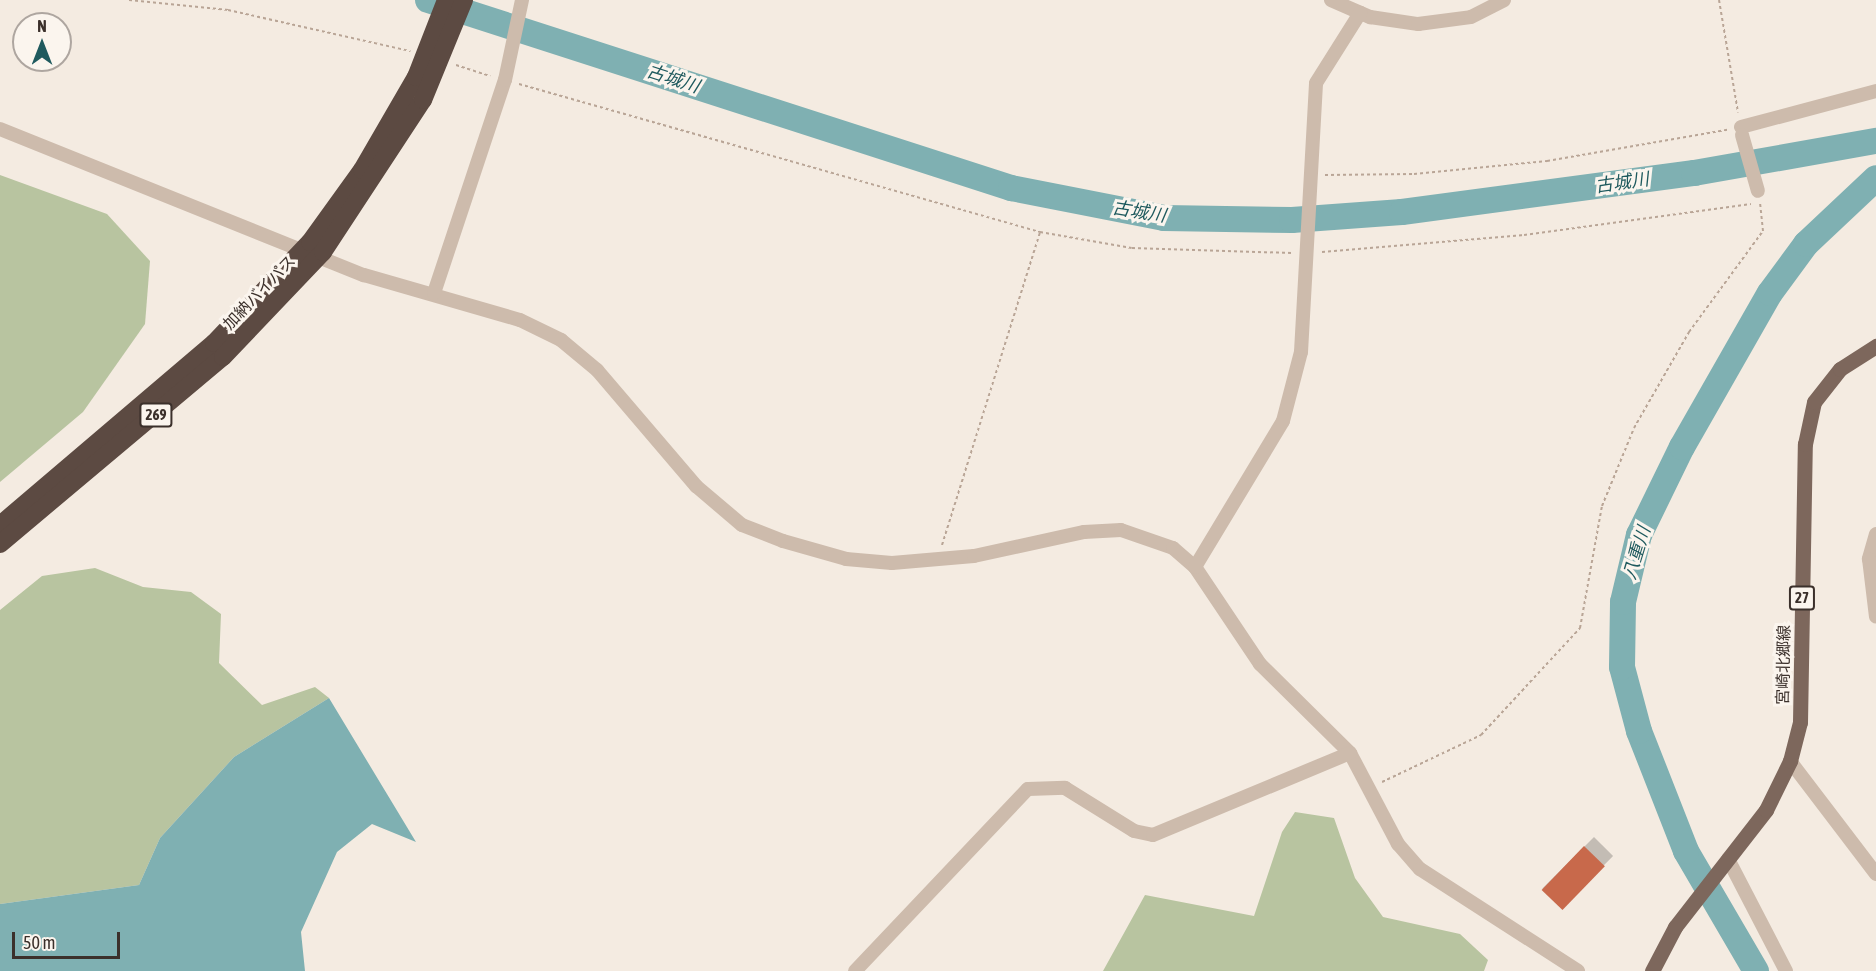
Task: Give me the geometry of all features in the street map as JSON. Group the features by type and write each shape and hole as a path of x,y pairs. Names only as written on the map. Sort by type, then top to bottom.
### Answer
{"highway":[{"name":"加納バイパス","path":"0,525 214,343 295,270 362,170 416,77 446,0"},
{"name":"加納バイパス","path":"0,544 223,357 295,270 369,188 423,100 464,0"}],"main road":[{"name":"宮崎北郷線","path":"1652,971 1675,927 1766,810 1790,761 1800,722 1805,444 1814,402 1840,369 1876,346"}],"street":[{"path":"1331,0 1360,13 1397,22 1444,24 1504,0"},
{"path":"434,293 505,80 522,2"},
{"path":"1195,567 1283,421 1301,352 1307,248 1307,180 1316,83 1360,13"},
{"path":"1759,197 1742,131 1876,91"},
{"path":"0,129 342,267 434,293 561,340 597,370 696,486 742,525 846,559 936,562 1084,532 1121,530 1173,548 1195,567 1260,664 1350,753 1370,786 1398,844 1420,869 1578,971"},
{"path":"1876,534 1869,559 1876,617"},
{"path":"855,971 1028,789 1065,788 1134,831 1153,836 1350,753"},
{"path":"1790,761 1876,874"},
{"path":"1728,859 1786,971"}],"path":[{"path":"129,0 228,10 365,36 419,53"},
{"path":"1307,180 1414,174 1547,161 1742,131 1719,0"},
{"path":"451,63 1040,232 1132,248 1307,248 1524,235 1759,197 1763,231 1689,332 1634,428 1602,506 1580,628 1481,735 1370,786"},
{"path":"936,562 1040,232"}],"green space":[{"path":"0,175 107,214 150,261 145,324 83,412 0,482"},
{"path":"95,568 143,587 191,592 221,614 219,663 262,705 315,687 329,698 234,757 160,838 139,885 0,904 0,610 42,576"},
{"path":"1295,812 1334,818 1355,878 1383,917 1460,934 1488,960 1484,971 1103,971 1145,895 1254,916 1282,832"}],"water":[{"path":"329,698 416,842 372,824 337,852 301,932 305,971 0,971 0,904 139,885 160,838 234,757"}],"building":[{"path":"1584,846 1605,866 1562,910 1542,890"}],"waterway":[{"name":"古城川","path":"428,0 1011,188 1164,218 1292,220 1402,212 1694,173 1876,141"},
{"name":"八重川","path":"1756,971 1686,851 1639,731 1622,667 1623,602 1639,535 1682,447 1770,293 1806,244 1876,178"}]}
